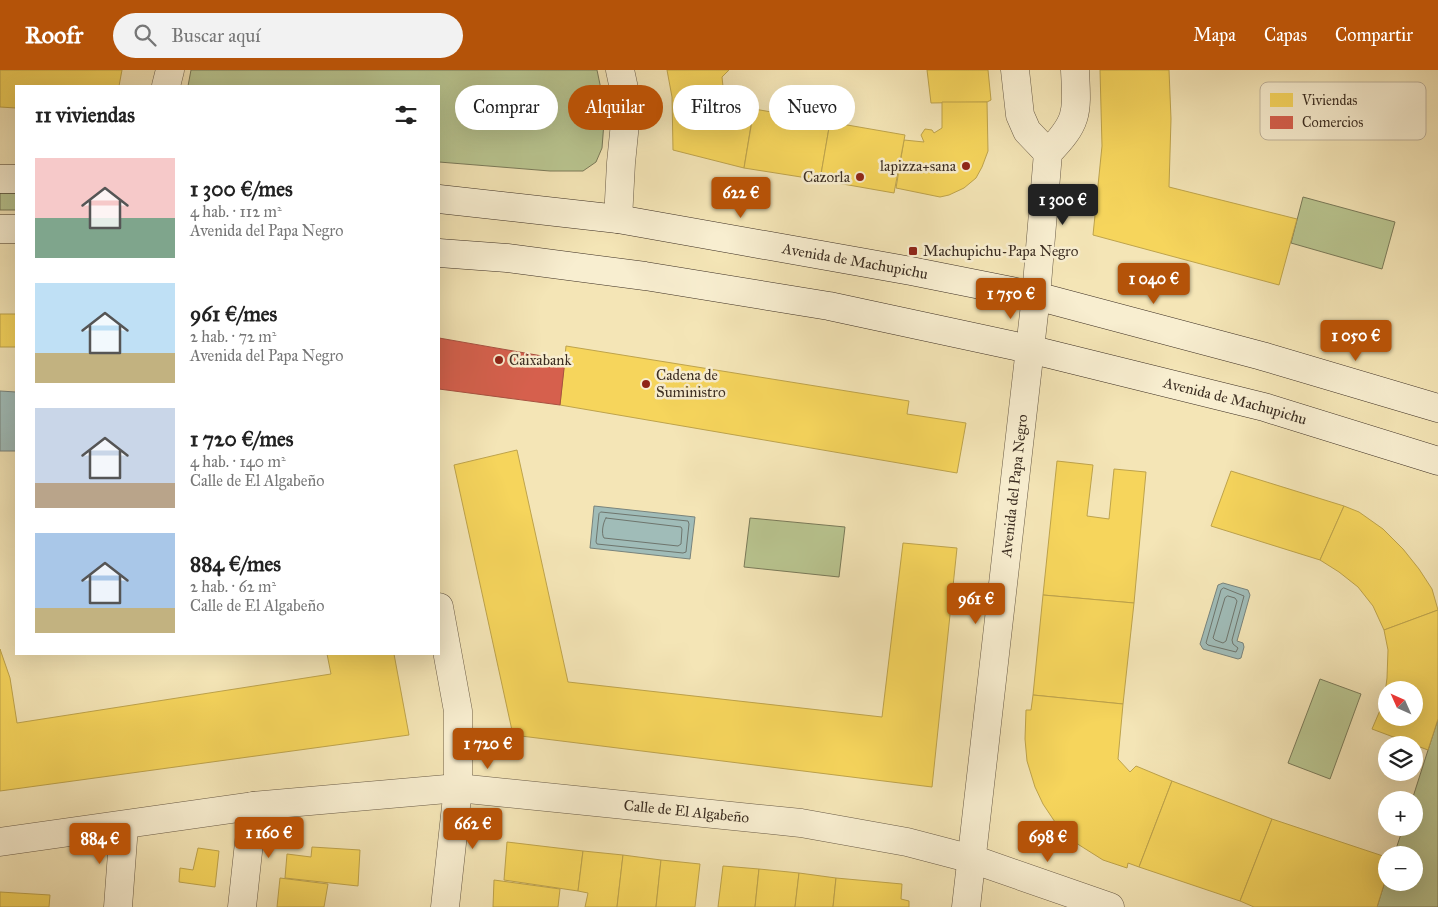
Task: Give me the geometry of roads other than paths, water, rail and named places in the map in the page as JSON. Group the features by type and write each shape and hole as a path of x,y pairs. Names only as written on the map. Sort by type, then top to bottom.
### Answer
{"street":[{"path":"166,85 170,70"},
{"path":"618,219 627,103 620,70"},
{"path":"1015,70 1020,115 1027,131 1048,153 1073,122 1077,104 1075,70"},
{"name":"Avenida del Papa Negro","path":"966,907 1036,296 1048,153"},
{"path":"0,179 15,179"},
{"name":"Avenida de Machupichu","path":"440,199 618,219 911,271 1036,296 1262,356 1438,408"},
{"path":"0,229 15,229"},
{"name":"Avenida de Machupichu","path":"440,252 507,258 646,276 810,303 1029,349 1264,407 1438,460"},
{"path":"440,613 458,711 458,788 445,907"},
{"name":"Calle de El Algabeño","path":"0,842 124,826 253,806 458,788 801,823 907,842 972,858 1110,907"},
{"path":"242,907 253,806"},
{"path":"118,907 124,826"}],"water":[{"path":"0,391 15,392 15,451 0,451"},
{"path":"594,506 695,517 690,559 590,548"},
{"path":"1223,583 1248,590 1250,595 1237,641 1243,643 1244,647 1241,658 1238,659 1203,649 1200,644 1218,585"}],"place":[{"name":"lapizza+sana","path":"966,166"},
{"name":"Cazorla","path":"860,177"},
{"name":"Machupichu-Papa Negro","path":"913,251"},
{"name":"Caixabank","path":"499,360"},
{"name":"Cadena de Suministro","path":"646,384"}]}
